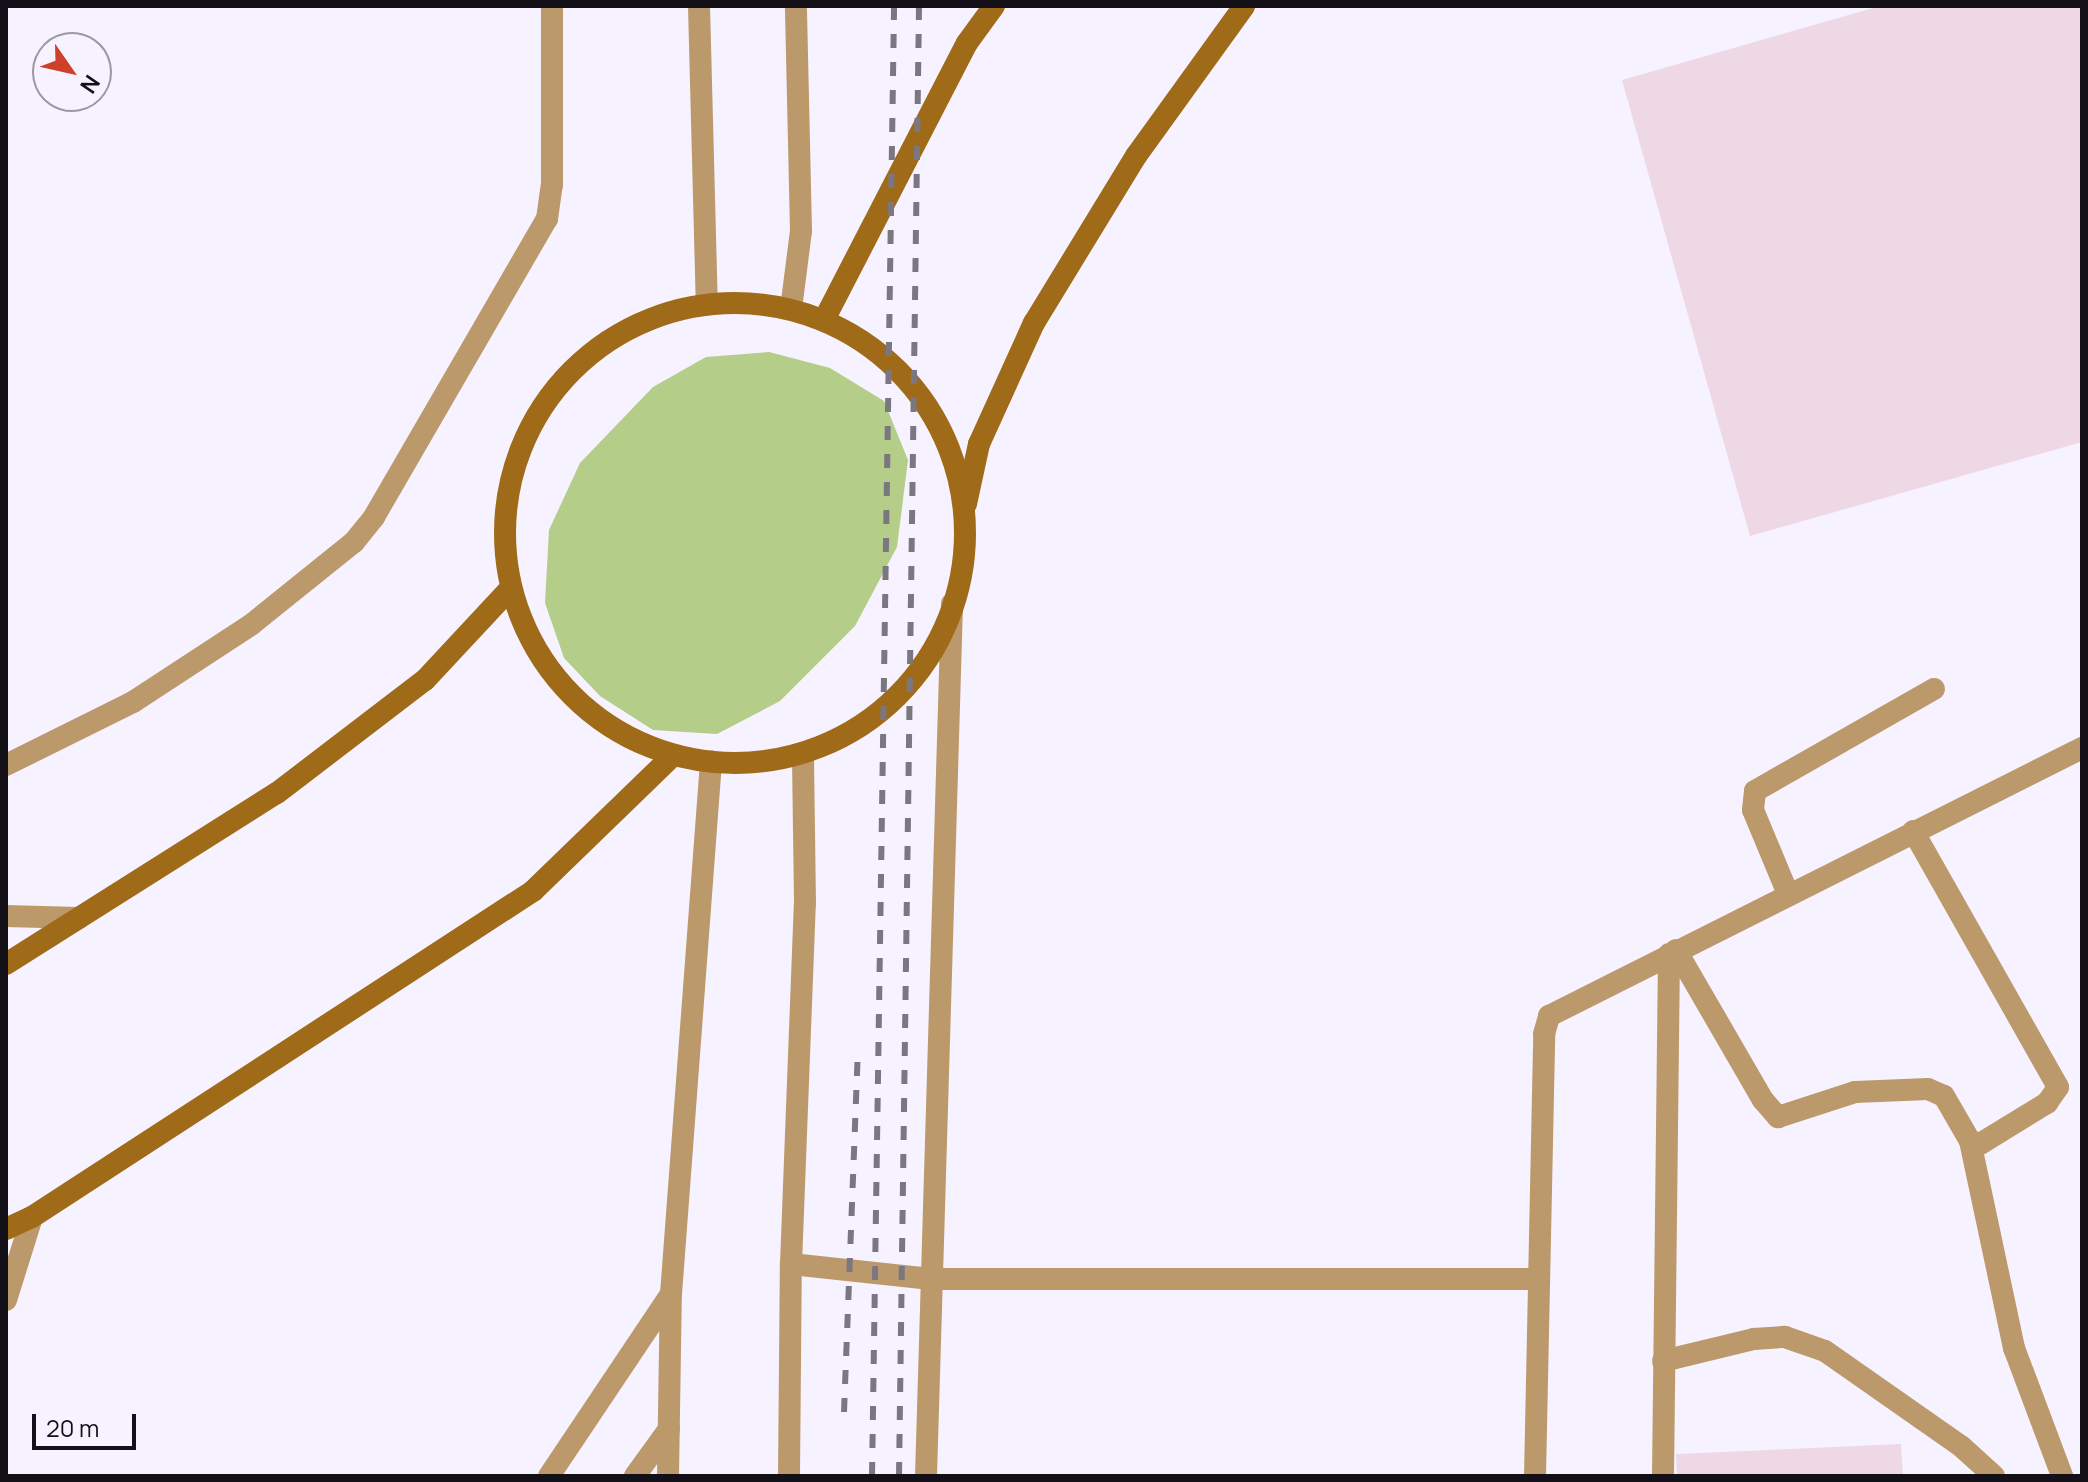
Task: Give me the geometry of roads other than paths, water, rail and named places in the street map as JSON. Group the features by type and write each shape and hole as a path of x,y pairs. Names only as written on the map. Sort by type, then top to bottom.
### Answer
{"main road":[{"path":"825,318 967,43 994,6"},
{"path":"964,511 953,458 929,409 895,366 825,318 791,309 707,304 661,315 618,334 561,382 522,444 511,487 504,516 510,589 534,649 573,700 625,738 669,759 745,765 803,754 857,729 906,687 942,635 961,575 964,511 979,444 1034,323 1136,156 1244,6"},
{"path":"6,964 277,793 425,680 510,589"},
{"path":"6,1229 32,1217 533,891 669,759"}],"street":[{"path":"6,765 133,702 252,624 354,542 374,517 547,219 552,185 552,6"},
{"path":"699,6 707,304"},
{"path":"791,309 801,231 796,6"},
{"path":"926,1476 952,603"},
{"path":"1788,894 1753,810 1755,791 1934,689"},
{"path":"1535,1476 1536,1279 1545,1025 1557,1010 2082,748"},
{"path":"789,1476 791,1264 805,903 803,754"},
{"path":"668,1476 671,1294 711,762"},
{"path":"1913,831 2058,1087 2047,1103 1980,1144 1970,1141"},
{"path":"6,916 79,918"},
{"path":"1673,952 1763,1100 1778,1117 1855,1092 1928,1089 1944,1096 1970,1141 2014,1348 2062,1476"},
{"path":"1663,1476 1673,952"},
{"path":"6,1300 32,1217"},
{"path":"791,1264 931,1279 1536,1279"},
{"path":"549,1476 671,1294"},
{"path":"1663,1361 1754,1339 1785,1337 1825,1351 1962,1447 1994,1476"},
{"path":"635,1476 669,1429"}],"railway":[{"path":"872,1476 894,6"},
{"path":"899,1476 919,6"},
{"path":"844,1412 858,1049"}]}
